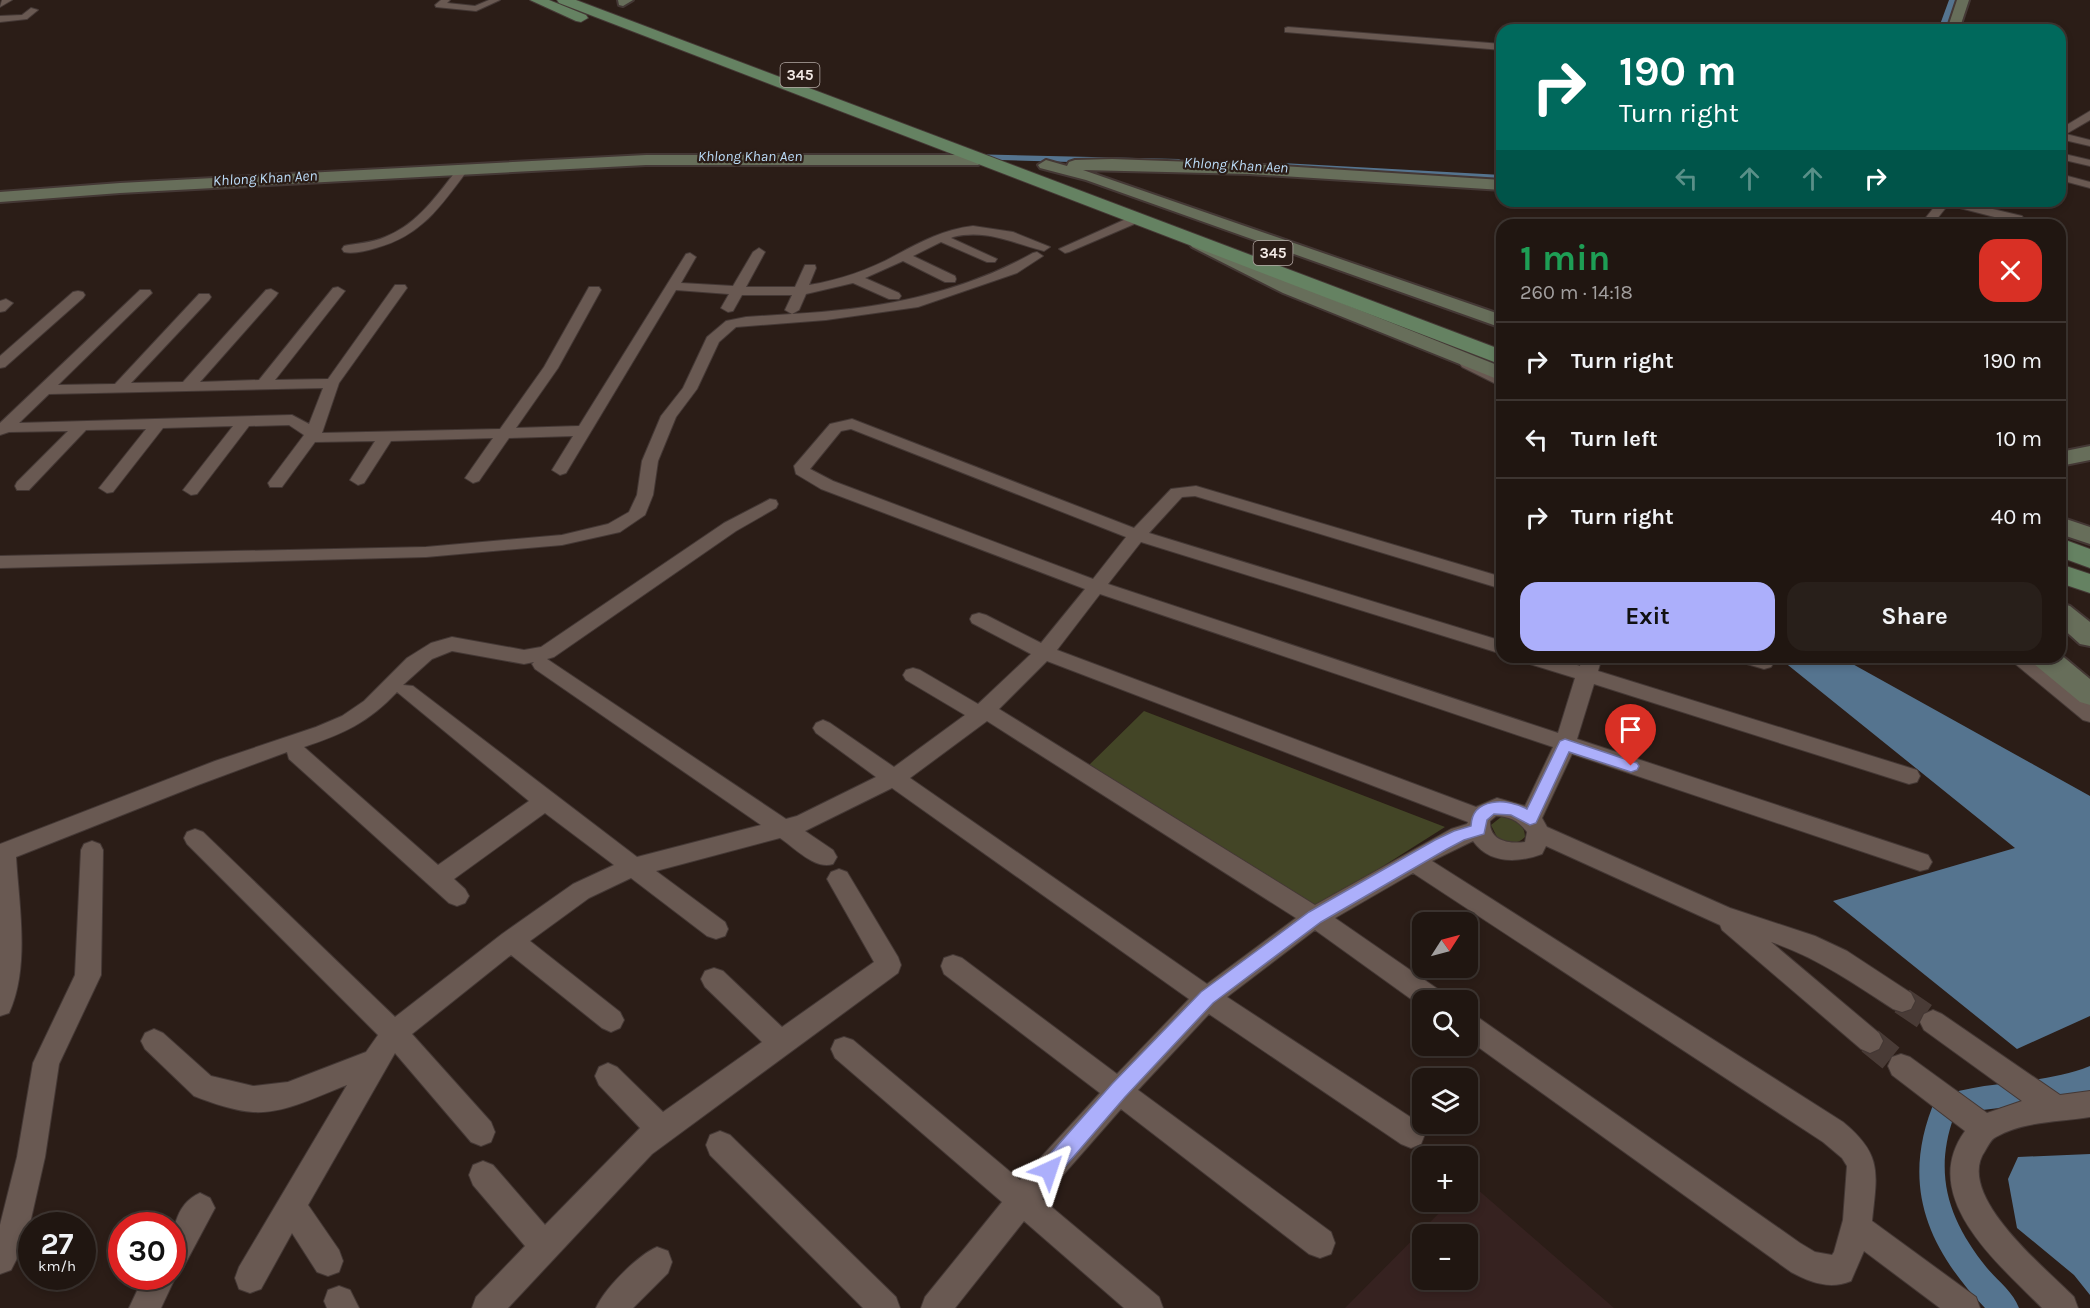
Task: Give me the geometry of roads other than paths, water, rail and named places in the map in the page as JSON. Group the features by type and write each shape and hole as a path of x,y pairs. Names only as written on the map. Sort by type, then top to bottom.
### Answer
{"main road":[{"path":"537,0 603,27 725,61"},
{"name":"345","path":"564,0 1496,356"},
{"name":"345","path":"596,0 651,17 886,106"},
{"path":"622,1 651,17"},
{"path":"603,27 615,26 620,22"},
{"path":"748,54 765,62"},
{"name":"345","path":"1003,149 1496,337"},
{"path":"2066,549 2090,559"},
{"path":"2066,575 2090,584"}],"street":[{"path":"0,5 8,0"},
{"path":"446,0 439,4 476,9 496,0"},
{"path":"1955,24 1963,0"},
{"path":"1,19 24,17 34,10"},
{"path":"1288,30 1496,47"},
{"path":"2066,131 2087,120"},
{"path":"2066,136 2090,143"},
{"path":"2066,157 2090,163"},
{"path":"0,197 463,169 696,159 976,159"},
{"path":"1047,166 1090,164 1166,166 1496,185"},
{"name":"345","path":"1047,166 1496,320"},
{"path":"348,249 380,244 408,232 428,213 463,169"},
{"path":"2066,179 2090,185"},
{"path":"1969,207 2018,219"},
{"path":"0,562 426,552 562,540 614,528 636,514 645,495 650,461 669,416 690,389 707,356 712,340 731,324 857,313 918,303 1012,270 1135,219"},
{"path":"672,286 801,290 842,283 941,238 965,230 982,230 1011,235 1050,254"},
{"path":"941,238 991,259"},
{"name":"345","path":"1195,242 1290,289 1496,373"},
{"path":"729,308 759,252"},
{"path":"902,256 950,279"},
{"path":"560,470 690,257"},
{"path":"792,310 810,268"},
{"path":"854,278 894,296"},
{"path":"276,483 313,434 333,383 400,288"},
{"path":"473,478 551,368 594,290"},
{"path":"263,385 338,291"},
{"path":"2,429 145,293"},
{"path":"188,386 271,293"},
{"path":"0,364 78,295"},
{"path":"119,388 204,297"},
{"path":"1457,358 1496,379"},
{"path":"45,390 333,383"},
{"path":"2,429 292,420 319,438 585,431"},
{"path":"191,490 245,421"},
{"path":"107,488 159,423"},
{"path":"1496,646 1137,535 852,424 836,427 802,466 802,471 827,485 1095,586 1920,862"},
{"path":"23,486 81,426"},
{"path":"358,480 387,436"},
{"path":"2066,444 2090,439"},
{"path":"2066,458 2090,453"},
{"path":"250,1278 375,1061 394,1033 511,941 581,891 610,876 635,867 818,818 895,777 982,713 1044,653 1137,535 1176,493 1196,491 1496,581"},
{"path":"0,1005 5,991 7,934 2,854 253,755 349,720 369,707 423,656 443,645 461,645 524,657 547,652 730,527 770,504"},
{"path":"2066,515 2090,521"},
{"path":"2066,527 2090,536"},
{"path":"2066,599 2090,609"},
{"path":"2066,617 2090,637"},
{"path":"979,619 1044,653 1479,823 1492,846 1515,854 1534,848 1538,842 1534,826 1565,745 1590,666"},
{"path":"1570,663 1590,666 1909,776"},
{"path":"2025,663 2090,715"},
{"path":"2051,663 2090,695"},
{"path":"493,1306 642,1144 889,964 832,868 783,829 542,664"},
{"path":"913,675 982,713 1315,917 1419,990"},
{"path":"406,691 545,801 716,929"},
{"path":"823,728 1207,998 1411,1134"},
{"path":"297,753 436,879 458,896"},
{"path":"436,879 545,801"},
{"path":"936,1308 1021,1201 1119,1091 1207,998 1315,917 1479,823 1489,809 1506,807 1523,813 1534,826 1723,916 1806,943 1838,959 1902,1001"},
{"path":"195,838 394,1033 481,1132"},
{"path":"0,1259 14,1231 31,1157 46,1063 88,975 92,850"},
{"path":"1413,861 1833,1132 1851,1148 1861,1163 1856,1227 1847,1258 1840,1270 1828,1271 1812,1268 1789,1254 1478,1032"},
{"path":"1723,916 1870,1041"},
{"path":"511,941 611,1020"},
{"path":"953,966 1320,1243"},
{"path":"714,979 782,1044"},
{"path":"1933,1022 2047,1102"},
{"path":"154,1041 204,1087 253,1099 288,1095 375,1061"},
{"path":"844,1049 1148,1308"},
{"path":"1907,1071 1976,1123 2017,1115 2047,1102 2090,1104"},
{"path":"608,1076 661,1130"},
{"path":"1976,1123 1967,1152 1964,1172 1967,1195 1990,1233 2062,1308"},
{"path":"720,1145 885,1308"},
{"path":"483,1175 545,1247"},
{"path":"292,1206 328,1261"},
{"path":"186,1232 200,1208"},
{"path":"1856,1227 1965,1308"},
{"path":"611,1308 657,1262"},
{"path":"144,1308 154,1290"}],"water":[{"path":"1785,663 1851,663 2090,796 2090,1016 2017,1049 1833,901 2015,848"},
{"path":"2090,1154 2090,1295 2074,1275 2017,1228 2008,1179 2018,1157"}],"waterway":[{"name":"Khlong Khan Aen","path":"1945,24 1953,0"},
{"name":"Khlong Khan Aen","path":"967,157 1179,162"},
{"name":"Khlong Khan Aen","path":"1282,166 1496,178"},
{"path":"2005,1308 1967,1265 1940,1216 1933,1190 1931,1163 1935,1136 1945,1107 1974,1099 2033,1092 2084,1082 2090,1078"}],"tunnel":[{"path":"1902,1001 1933,1022"},
{"path":"1870,1041 1901,1066"}]}
